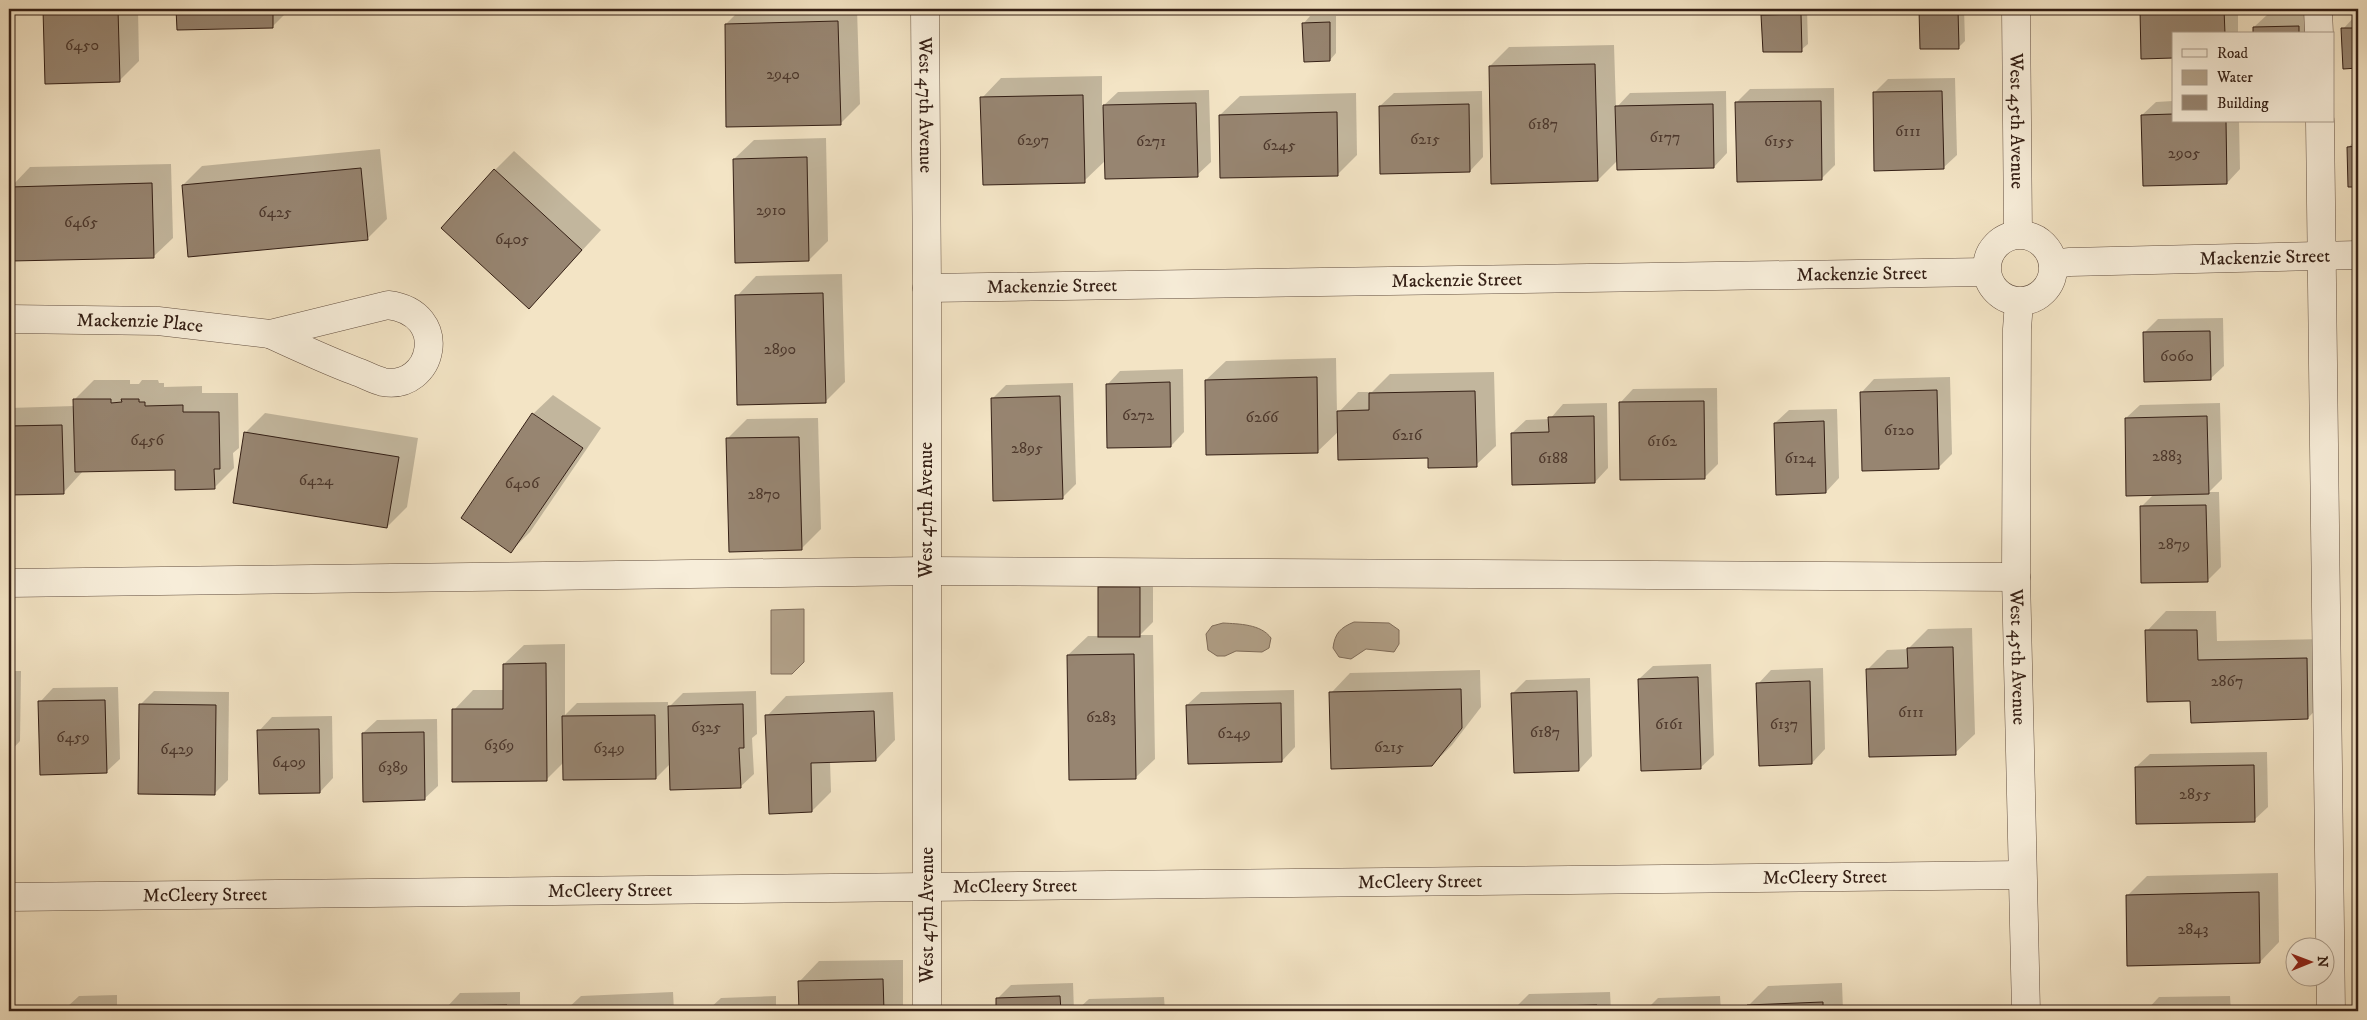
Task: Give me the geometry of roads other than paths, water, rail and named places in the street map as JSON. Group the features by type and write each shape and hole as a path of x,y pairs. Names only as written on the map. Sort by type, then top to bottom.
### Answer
{"street":[{"name":"West 47th Avenue","path":"925,9 927,1011"},
{"name":"West 45th Avenue","path":"2016,9 2018,234"},
{"path":"2318,9 2318,32"},
{"path":"2320,122 2331,1011"},
{"path":"2018,234 2031,236 2042,242 2050,252 2053,264 2052,279 2044,291 2033,299 2019,302 2007,299 1997,292 1990,283 1986,272 1987,258 1994,246 2005,237 2018,234"},
{"name":"Mackenzie Street","path":"2053,264 2358,255"},
{"name":"Mackenzie Street","path":"927,288 1986,272"},
{"name":"West 45th Avenue","path":"2019,302 2016,329 2016,577 2026,1011"},
{"path":"388,305 403,307 415,313 424,324 429,338 429,352 422,366 412,376 398,382 384,382 323,359 270,334 388,305"},
{"name":"Mackenzie Place","path":"9,319 158,321 270,334"},
{"path":"9,583 926,571 2016,577"},
{"name":"McCleery Street","path":"9,897 2022,875"}],"water":[{"path":"804,609 804,662 792,674 771,674 771,610"},
{"path":"1354,622 1389,623 1399,630 1399,644 1394,652 1366,649 1351,659 1339,657 1333,648 1335,638 1345,626"},
{"path":"1223,623 1256,627 1262,630 1271,638 1269,648 1262,652 1236,651 1225,656 1217,656 1208,650 1206,634 1212,626"}]}
